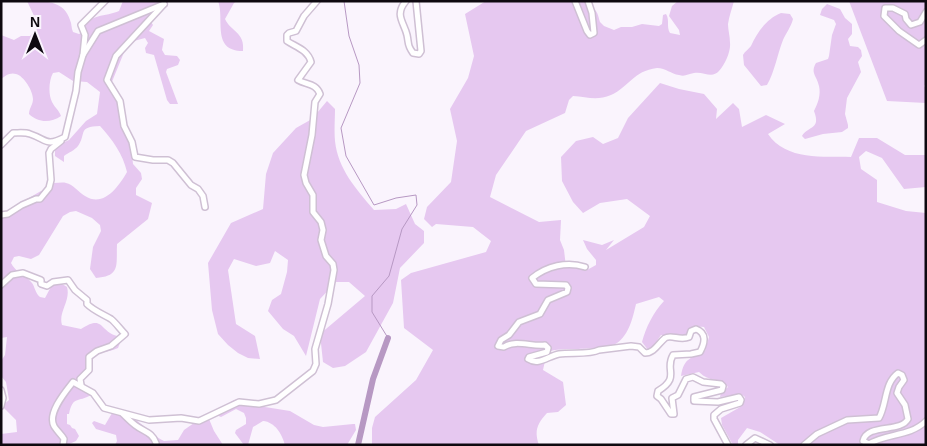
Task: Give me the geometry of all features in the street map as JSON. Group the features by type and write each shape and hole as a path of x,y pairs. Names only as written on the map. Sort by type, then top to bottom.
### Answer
{"street":[{"path":"1,145 14,133 28,133 45,142 54,142 65,137 83,55 85,35 81,25 104,1"},
{"path":"63,445 64,439 54,425 52,418 60,400 73,382 93,393 104,408 149,420 181,418 199,421 239,402 259,404 276,400 313,372 316,364 315,350 328,304 334,270 333,264 326,256 321,240 323,230 321,222 313,212 313,195 304,175 312,135 315,102 320,94 312,85 298,80 310,62 309,56 304,50 290,43 286,37 289,33 296,32 304,16 317,1"},
{"path":"406,1 403,5 400,20 407,35 408,46 413,53 419,54 421,51 416,1"},
{"path":"576,1 590,35 594,33 592,13 588,1"},
{"path":"83,55 98,31 165,3"},
{"path":"165,3 116,56 107,80 120,101 124,126 132,142 135,157 168,160 173,163 191,184 198,189 203,196 205,207"},
{"path":"926,12 920,22 911,24 906,19 905,14 893,8 885,8 884,16 899,31 919,45 926,40"},
{"path":"1,215 8,214 22,205 40,199 49,188 51,180 51,149 67,136 66,132"},
{"path":"585,267 568,263 552,267 532,278 536,284 566,285 568,288 567,292 548,300 540,314 519,322 509,335 501,340 498,346 523,344 536,347 545,345 548,348 547,352 529,357 528,359 533,362 539,362 557,354 595,352 631,346 639,347 645,353 650,353 666,337 671,336 684,339 689,337 696,328 700,330 704,337 704,344 700,352 673,355 671,358 671,378 665,386 658,390 657,396 671,414 674,414 672,398 678,396 686,379 694,377 703,382 721,384 723,386 722,390 694,397 694,401 718,402 739,397 740,403 720,409 714,415 714,419 728,445"},
{"path":"1,285 12,274 23,273 41,280 41,284 47,286 53,282 68,280 75,290 87,300 87,304 93,310 114,321 125,334 111,346 97,351 89,357 89,370 80,379 81,385"},
{"path":"804,445 817,434 847,420 880,418 886,393 893,378 898,373 904,378 897,393 908,412 906,423 876,430 866,435 863,442 869,444 878,438 906,433 916,429 926,421"},
{"path":"1,390 3,398 1,406"},
{"path":"121,412 137,427 147,431 154,437 156,443"},
{"path":"746,445 755,438 770,445"}],"shaded area":[{"path":"27,1 58,5 67,13 73,32 79,34 84,31 86,25 93,18 119,11 123,1 162,1 151,22 153,25 149,31 164,39 162,50 165,55 177,56 180,60 178,65 167,69 166,72 178,104 170,104 167,100 154,55 146,53 145,48 148,43 145,38 127,45 109,89 116,98 120,109 127,139 131,147 133,164 141,173 142,179 136,188 136,195 152,203 148,219 117,244 117,263 113,272 110,275 96,278 90,269 93,247 101,231 100,225 92,218 76,211 63,216 39,255 31,259 19,256 14,257 11,263 15,269 32,283 40,297 45,298 55,283 67,287 68,292 61,320 62,325 81,329 98,323 111,334 117,336 120,343 118,348 95,355 85,372 81,373 78,378 78,382 91,395 74,402 69,414 67,414 67,424 75,429 79,436 76,441 67,445 1,445 1,434 17,432 16,420 2,406 9,400 6,382 1,376 1,361 5,355 7,337 1,338 1,214 41,191 50,189 54,183 69,184 83,195 92,199 105,197 115,189 127,172 123,159 116,147 100,126 85,129 78,146 64,156 64,162 55,156 55,150 58,145 69,140 86,121 97,114 100,92 87,82 73,81 59,72 53,73 50,83 50,95 61,116 45,121 36,119 29,114 33,96 28,84 19,75 12,74 1,79 1,35 14,40 21,36 30,36 34,32 36,20"},
{"path":"218,1 237,1 225,19 240,36 243,51 233,50 223,40"},
{"path":"486,1 586,1 590,8 596,11 600,22 614,30 642,24 659,26 662,24 663,15 666,14 670,33 680,35 679,30 669,16 672,6 678,1 734,1 728,24 730,50 719,71 710,75 692,73 681,76 657,68 642,72 617,92 606,97 573,96 569,100 565,113 526,131 496,175 490,197 539,222 561,220 560,240 564,250 566,267 587,270 596,265 596,260 587,249 583,240 602,245 614,240 606,250 644,227 650,216 627,199 600,203 583,213 573,202 562,181 561,157 576,141 593,137 603,144 618,138 628,118 660,83 704,94 717,109 716,119 733,103 739,109 742,127 766,115 785,124 768,134 776,143 795,153 851,157 859,138 877,138 905,155 926,155 926,187 904,189 882,158 866,151 859,157 861,169 877,180 877,202 906,211 926,213 926,445 780,445 760,432 747,428 738,440 738,445 733,445 722,425 721,418 742,406 745,397 741,394 720,397 721,393 728,387 721,382 707,378 699,372 681,376 686,362 705,351 709,337 704,327 693,328 686,336 661,335 648,350 642,342 650,320 664,301 659,297 636,304 632,320 625,335 613,345 584,349 560,349 547,352 543,370 563,382 566,405 558,412 547,413 541,421 537,428 539,445 372,445 372,428 375,417 416,380 433,350 404,328 401,280 411,273 486,252 491,241 473,227 436,224 432,227 424,219 427,207 451,182 457,141 450,109 468,78 474,56 465,14"},
{"path":"849,1 926,1 926,84 924,86 926,88 926,103 887,101"},
{"path":"827,4 840,9 845,18 852,24 852,34 848,39 850,46 858,47 861,50 862,56 858,62 861,72 847,98 845,114 848,128 842,132 823,134 805,139 802,136 815,124 816,117 814,111 819,99 820,89 814,72 814,66 816,63 828,59 836,24 834,20 820,15 822,9"},
{"path":"781,13 790,14 793,19 783,40 770,80 767,85 761,86 744,65 743,55 763,27"},
{"path":"327,101 335,109 337,151 349,178 374,210 396,209 406,204 415,224 424,231 424,243 400,268 393,303 366,352 345,366 333,368 323,362 320,334 365,296 349,282 336,282 320,299 306,356 294,336 283,329 268,311 272,300 281,294 288,260 275,251 270,263 256,266 234,259 228,270 236,324 255,336 260,359 248,358 228,345 218,334 212,310 208,263 231,223 263,209 266,174 273,153 296,128 312,119"},
{"path":"239,399 265,407 290,411 314,425 323,427 355,424 356,430 347,445 285,445 277,429 263,421 253,427 248,445 244,445 235,433 236,430 246,424 244,413 236,409 221,417 216,415 216,411"},
{"path":"115,408 126,412 164,441 178,440 184,430 204,416 209,419 223,445 115,445 117,441 116,435 96,429 92,423 94,421 105,425"}],"waterway":[{"path":"344,1 349,36 359,65 360,83 341,128 346,156 374,205 396,198 416,195 417,205 402,229 389,276 372,296 372,312 388,338"},
{"path":"358,445 373,379 388,338"}]}
